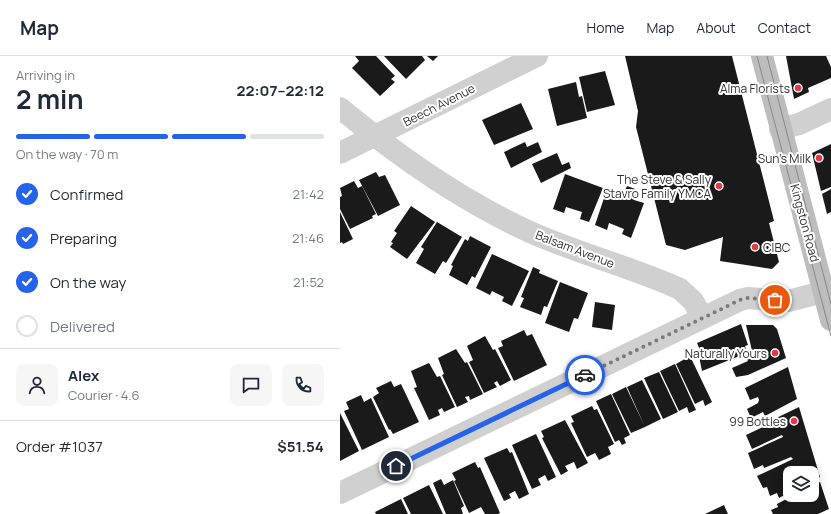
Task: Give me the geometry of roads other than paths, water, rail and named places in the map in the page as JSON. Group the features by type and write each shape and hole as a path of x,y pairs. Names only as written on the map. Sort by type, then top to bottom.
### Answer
{"main road":[{"name":"Kingston Road","path":"762,56 831,320"}],"street":[{"name":"Beech Avenue","path":"340,153 537,56"},
{"name":"Balsam Avenue","path":"340,108 401,157 461,197 530,232 680,289 693,301 703,318"},
{"path":"780,129 799,124 831,109"},
{"path":"340,493 740,300 748,298 788,301 823,292"}],"tram line":[{"path":"757,56 831,336"},
{"path":"767,56 831,304"}],"place":[{"name":"Alma Florists","path":"798,88"},
{"name":"Sun's Milk","path":"819,158"},
{"name":"The Steve & Sally Stavro Family YMCA","path":"719,186"},
{"name":"CIBC","path":"755,247"},
{"name":"Naturally Yours","path":"775,353"},
{"name":"99 Bottles","path":"794,421"}]}
